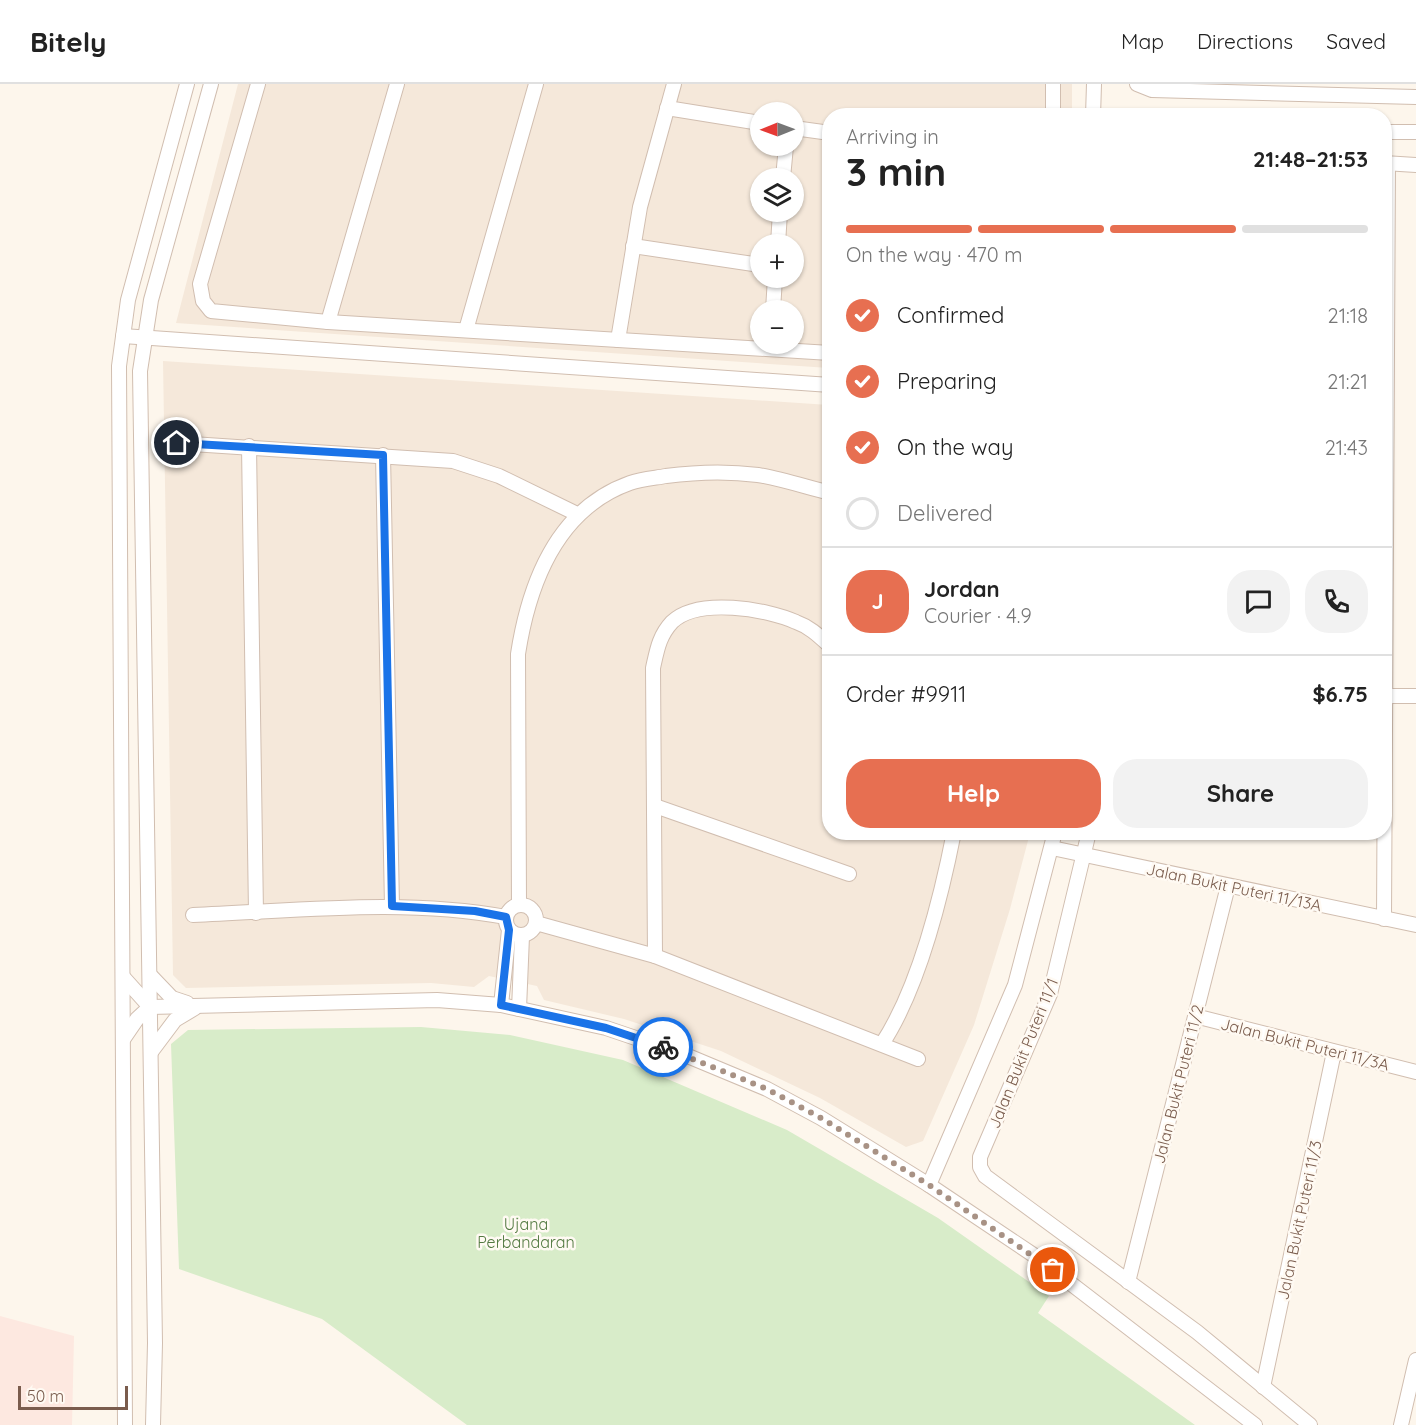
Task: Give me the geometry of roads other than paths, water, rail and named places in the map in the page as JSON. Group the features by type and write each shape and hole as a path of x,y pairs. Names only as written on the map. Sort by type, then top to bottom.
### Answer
{"street":[{"path":"125,1425 119,378 128,300 187,84"},
{"path":"153,1425 155,1343 140,371 151,300 211,84"},
{"path":"258,84 200,284 200,294 207,306 217,313 618,340 750,346"},
{"path":"328,322 397,84"},
{"path":"466,330 536,84"},
{"path":"618,340 633,246 674,84"},
{"path":"1053,84 1053,108"},
{"path":"1093,108 1094,84"},
{"path":"1137,84 1152,90 1263,88 1392,90 1416,97"},
{"path":"667,108 750,121"},
{"path":"804,129 822,132"},
{"path":"1392,132 1416,132"},
{"path":"1392,163 1416,165"},
{"path":"633,246 750,264"},
{"path":"123,336 822,384"},
{"path":"804,350 822,352"},
{"path":"177,443 453,461 499,476 577,514"},
{"path":"249,446 256,913"},
{"path":"383,455 392,906"},
{"path":"519,905 518,654 524,618 536,579 551,550 577,514 602,495 632,482 684,474 758,475 822,491"},
{"path":"655,956 653,668 659,639 674,621 700,610 714,608 769,612 797,622 816,632 822,638"},
{"path":"1392,696 1416,696"},
{"path":"655,806 849,874"},
{"path":"882,1044 902,1009 943,889 952,840"},
{"path":"929,1185 1015,986 1053,840"},
{"name":"Jalan Bukit Puteri 11/1","path":"1088,840 1050,994 980,1157 980,1167 985,1176 1128,1282"},
{"path":"1384,918 1385,840"},
{"name":"Jalan Bukit Puteri 11/13A","path":"1052,848 1416,925"},
{"name":"Jalan Bukit Puteri 11/2","path":"1128,1282 1228,886"},
{"path":"501,1005 507,923 511,909 519,905 532,910 536,923 531,932 522,936"},
{"path":"194,915 392,906 475,911 507,923 522,936"},
{"path":"536,923 655,956 918,1059"},
{"path":"519,1009 522,936"},
{"path":"150,975 172,998 197,1007"},
{"path":"123,977 150,1007"},
{"path":"124,1038 136,1019 150,1007 437,1000 501,1005 606,1028 683,1054 767,1089 821,1118 929,1185 1035,1256 1255,1425"},
{"path":"151,1052 175,1020 197,1007"},
{"name":"Jalan Bukit Puteri 11/3A","path":"1195,1016 1416,1072"},
{"name":"Jalan Bukit Puteri 11/3","path":"1263,1387 1334,1052"},
{"path":"1128,1282 1197,1332 1310,1425"},
{"path":"1401,1425 1416,1360"}],"park label":[{"name":"Ujana Perbandaran","path":"526,1233"}]}
